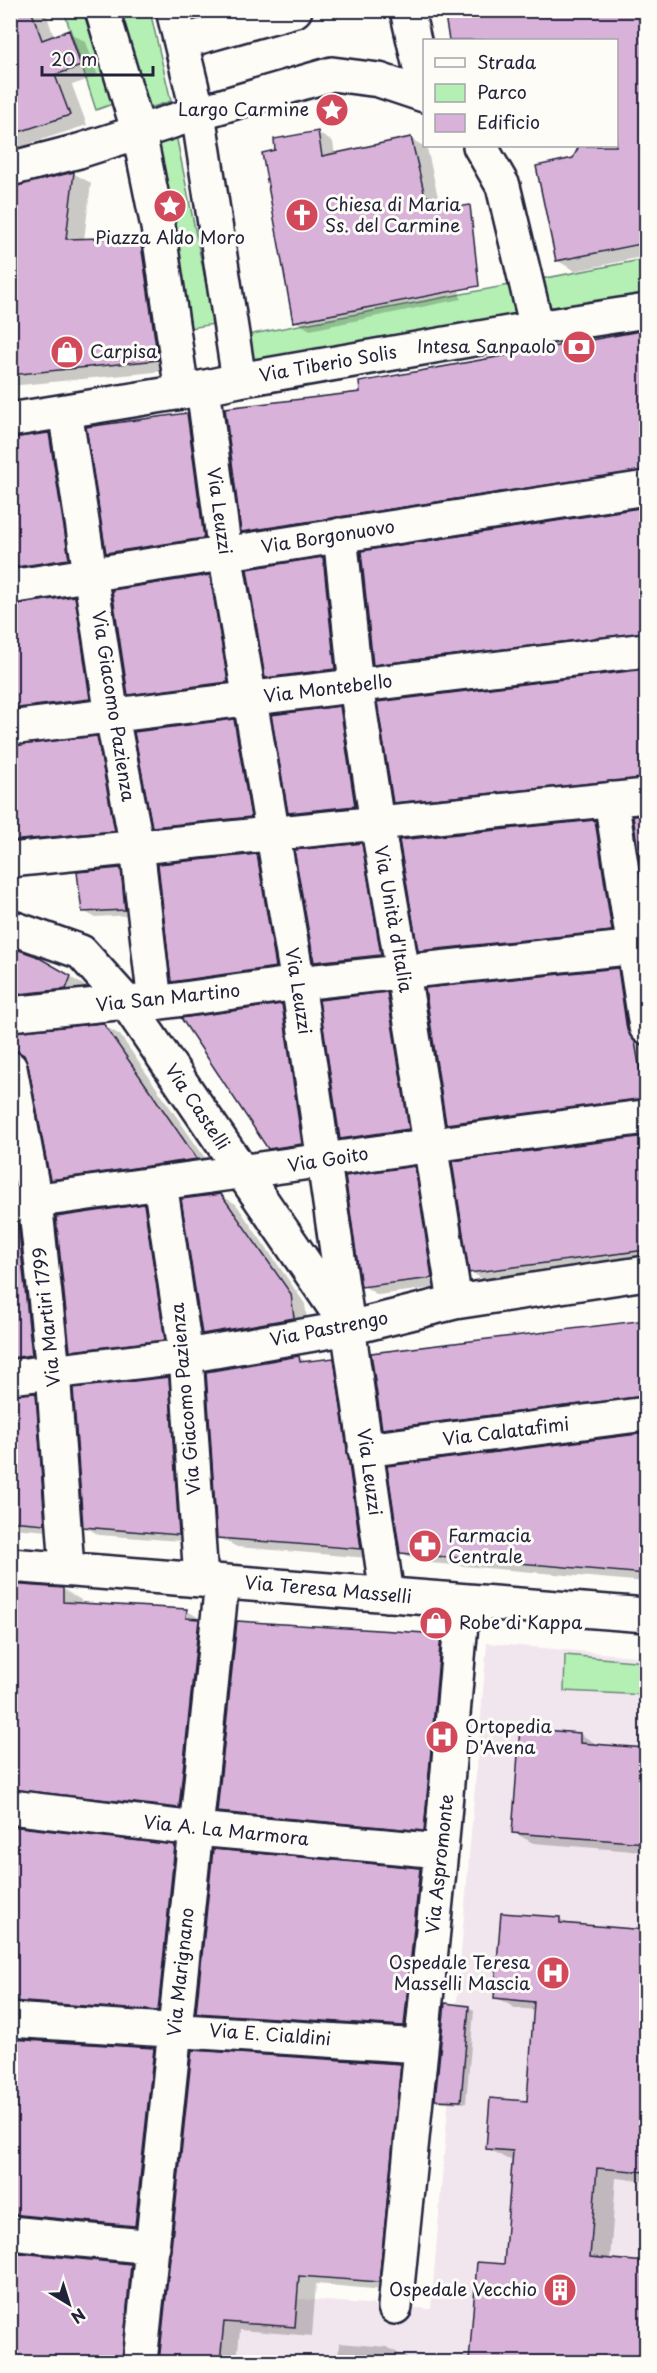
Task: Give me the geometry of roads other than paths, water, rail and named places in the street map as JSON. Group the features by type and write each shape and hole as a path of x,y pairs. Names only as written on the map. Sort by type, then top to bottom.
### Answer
{"street":[{"path":"102,10 139,133 192,390"},
{"path":"239,380 198,113 177,26 295,10"},
{"path":"407,10 423,81"},
{"path":"10,169 139,133 198,113 332,74 379,80 423,95"},
{"path":"481,147 503,186 537,328"},
{"name":"Via Tiberio Solis","path":"10,420 646,311"},
{"name":"Via Leuzzi","path":"192,390 225,553 298,983 387,1594"},
{"name":"Via Giacomo Pazienza","path":"65,411 112,716 137,847 141,1002"},
{"name":"Via Borgonuovo","path":"10,587 646,488"},
{"name":"Via Unità d'Italia","path":"340,535 356,686 376,823 403,972 455,1302"},
{"name":"Via Montebello","path":"10,728 646,650"},
{"path":"10,860 646,796"},
{"path":"611,799 639,947 646,1027"},
{"name":"Via Castelli","path":"10,927 81,952 141,1002 241,1172 349,1328"},
{"name":"Via San Martino","path":"10,1014 141,1002 639,947"},
{"name":"Via Martiri 1799","path":"10,1068 23,1202 53,1371 67,1569"},
{"name":"Via Goito","path":"23,1202 324,1161 429,1144 646,1117"},
{"name":"Via Giacomo Pazienza","path":"160,1184 186,1356 211,1581"},
{"name":"Via Pastrengo","path":"10,1377 186,1356 349,1328 455,1302 646,1273"},
{"name":"Via Calatafimi","path":"365,1450 646,1414"},
{"name":"Via Teresa Masselli","path":"10,1565 646,1615"},
{"name":"Via Marignano","path":"140,2362 196,1829 211,1581"},
{"name":"Via Aspromonte","path":"395,2307 441,1851 463,1601"},
{"name":"Via A. La Marmora","path":"10,1807 196,1829 441,1851"},
{"name":"Via E. Cialdini","path":"10,2020 421,2046"},
{"path":"10,2234 153,2247"}],"place":[{"name":"Largo Carmine","path":"332,110"},
{"name":"Piazza Aldo Moro","path":"170,206"},
{"name":"Chiesa di Maria Ss. del Carmine","path":"302,215"},
{"name":"Intesa Sanpaolo","path":"579,347"},
{"name":"Carpisa","path":"67,352"},
{"name":"Farmacia Centrale","path":"425,1546"},
{"name":"Robe di Kappa","path":"436,1623"},
{"name":"Ortopedia D'Avena","path":"442,1737"},
{"name":"Ospedale Teresa Masselli Mascia","path":"553,1973"},
{"name":"Ospedale Vecchio","path":"560,2290"}]}
